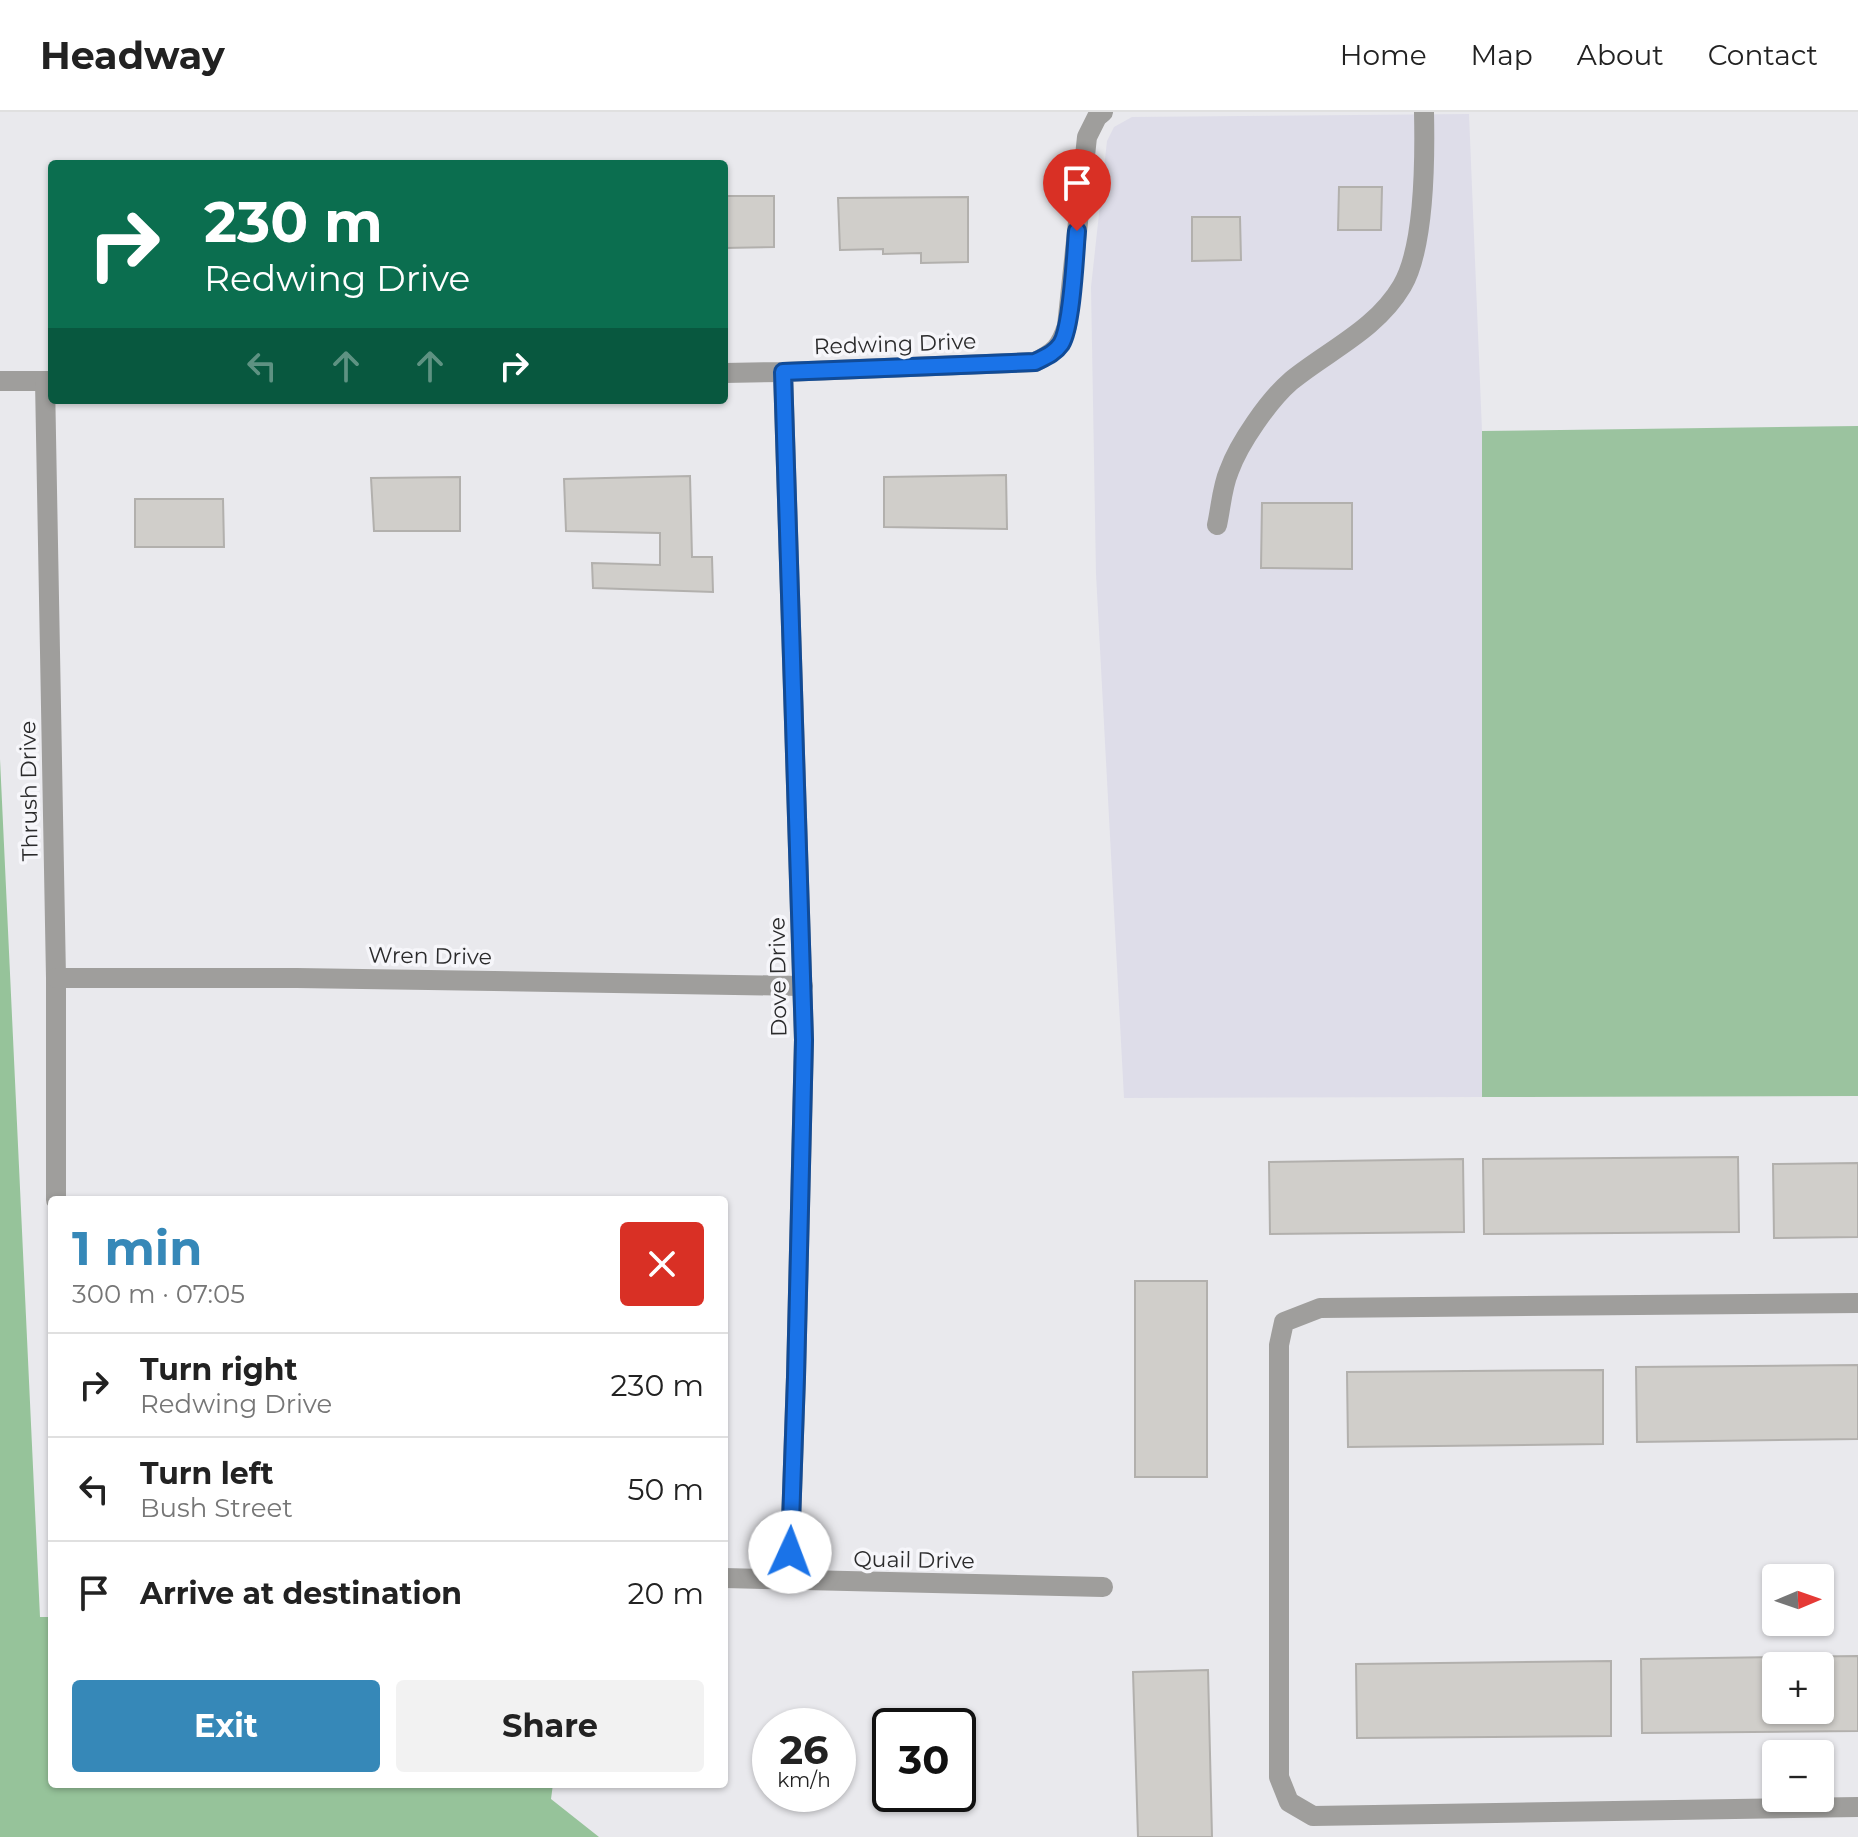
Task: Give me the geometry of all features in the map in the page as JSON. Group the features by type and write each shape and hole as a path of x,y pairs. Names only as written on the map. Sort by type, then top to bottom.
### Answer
{"street":[{"name":"Redwing Drive","path":"728,373 1035,362 1052,354 1062,343 1067,326 1087,137 1103,112"},
{"path":"1217,525 1228,472 1275,396 1384,313 1403,284 1414,253 1420,214 1424,112"},
{"name":"Dove Drive","path":"783,372 804,1040 789,1581"},
{"path":"0,381 48,381"},
{"name":"Thrush Drive","path":"48,404 56,1196"},
{"name":"Wren Drive","path":"56,978 297,978 803,986"},
{"path":"1858,1303 1320,1308 1284,1322 1279,1345 1279,1777 1289,1802 1313,1816 1858,1807"},
{"name":"Quail Drive","path":"728,1578 1103,1587"}],"shaded area":[{"path":"1469,114 1482,431 1482,1097 1124,1098 1096,574 1091,287 1107,141 1114,127 1132,117"}],"green space":[{"path":"1858,426 1858,1096 1482,1097 1482,431"},
{"path":"0,759 40,1617 48,1617 48,1788 552,1788 551,1799 599,1837 0,1837"}],"building":[{"path":"1339,187 1382,187 1381,230 1338,230"},
{"path":"728,196 774,196 774,247 728,248"},
{"path":"968,197 968,262 921,263 921,253 883,254 883,249 840,250 838,198"},
{"path":"1192,217 1240,217 1241,260 1192,261"},
{"path":"1006,475 1007,529 884,527 884,477"},
{"path":"690,476 692,557 712,557 713,592 593,588 592,563 660,565 660,533 566,531 564,479"},
{"path":"460,477 460,531 374,531 371,478"},
{"path":"135,499 223,499 224,547 135,547"},
{"path":"1262,503 1352,503 1352,569 1261,568"},
{"path":"1738,1157 1739,1232 1484,1234 1483,1159"},
{"path":"1463,1159 1464,1232 1270,1234 1269,1162"},
{"path":"1858,1163 1858,1237 1774,1238 1773,1164"},
{"path":"1135,1281 1207,1281 1207,1477 1135,1477"},
{"path":"1858,1365 1858,1439 1637,1442 1636,1367"},
{"path":"1603,1370 1603,1444 1348,1447 1347,1372"},
{"path":"1834,1656 1858,1656 1858,1731 1642,1733 1641,1659 1762,1657 1762,1724 1834,1724"},
{"path":"1611,1661 1611,1736 1357,1738 1356,1664"},
{"path":"1208,1670 1212,1837 1138,1837 1133,1672"}],"route":[{"path":"790,1552 804,1040 783,372 1035,362 1052,354 1062,343 1067,326 1077,231"}]}
